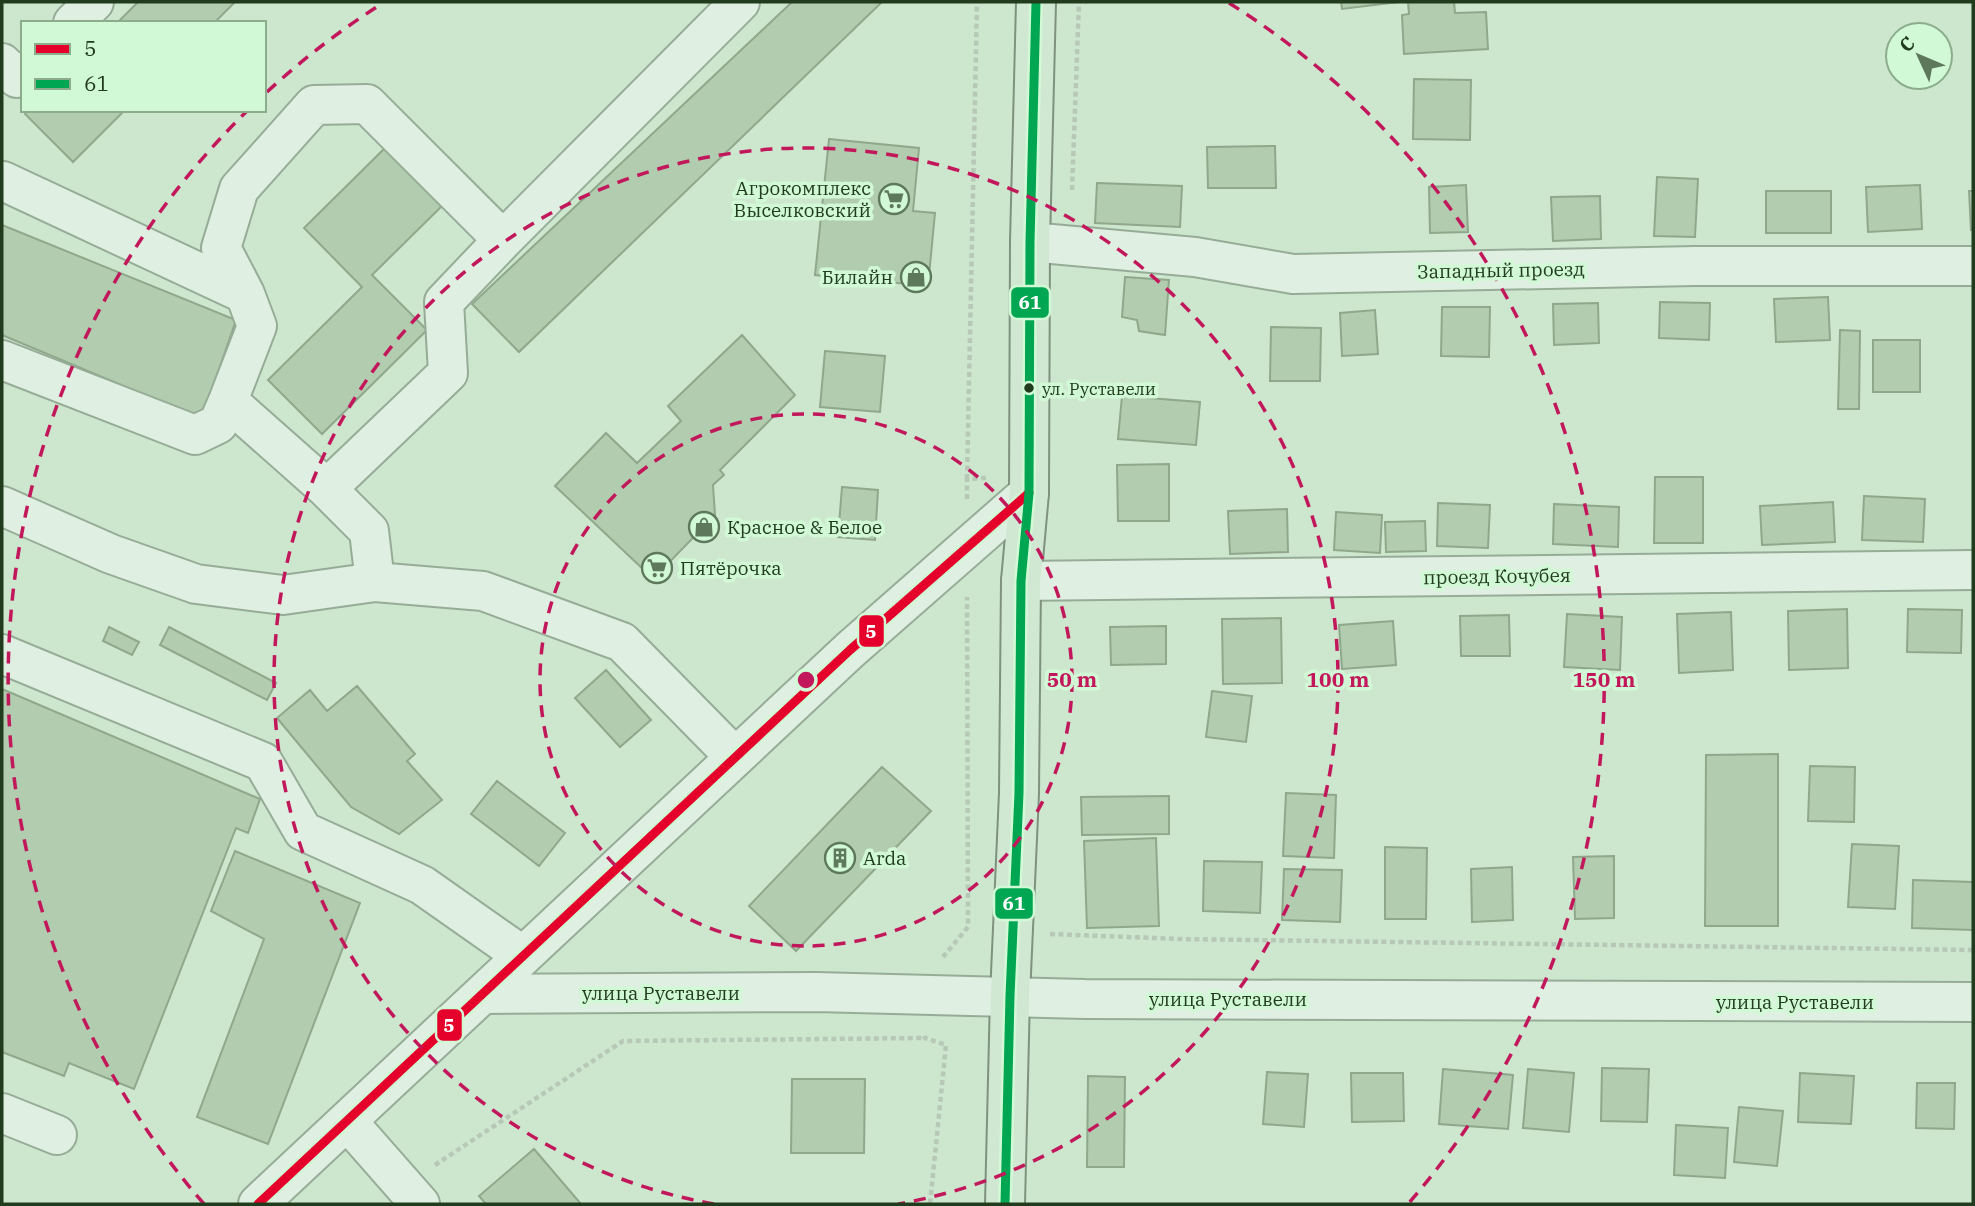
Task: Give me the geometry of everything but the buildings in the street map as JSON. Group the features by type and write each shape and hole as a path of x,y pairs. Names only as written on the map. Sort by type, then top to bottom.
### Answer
{"main road":[{"path":"1005,1204 1010,996 1020,793 1021,581 1029,492 1030,242 1036,2"}],"street":[{"path":"75,21 94,2"},
{"path":"325,487 338,478 448,373 444,302 740,2"},
{"path":"2,63 17,78 21,74"},
{"path":"2,360 195,435 218,424 257,326 246,295 221,247 239,189 314,105 367,104 503,240"},
{"path":"3,181 246,295"},
{"name":"Западный проезд","path":"1030,242 1195,257 1293,274 1695,266 1973,267"},
{"path":"228,401 369,530 376,582"},
{"path":"258,1204 735,757 1029,492"},
{"path":"2,506 111,554 196,583 283,596 376,582 483,591 622,642 735,757"},
{"name":"проезд Кочубея","path":"1021,581 1973,570"},
{"path":"2,654 263,762 303,831 422,885 523,956"},
{"name":"улица Руставели","path":"483,994 909,994 1085,999 1973,1002"},
{"path":"2,1113 57,1135"},
{"path":"347,1121 412,1195"}],"path":[{"path":"967,479 977,2"},
{"path":"934,963 944,957 968,927 966,547"},
{"path":"1046,934 1180,939 1973,950"},
{"path":"909,994 925,1038"},
{"path":"412,1195 623,1041 925,1038 946,1045 930,1204"}],"transit line":[{"name":"61","path":"1005,1204 1019,793 1021,581 1029,493 1030,242 1036,2"},
{"name":"5","path":"258,1204 850,650 1029,493"}],"place":[{"name":"Агрокомплекс Выселковский","path":"894,199"},
{"name":"Билайн","path":"916,277"},
{"name":"ул. Руставели","path":"1029,388"},
{"name":"Красное & Белое","path":"704,527"},
{"name":"Пятёрочка","path":"657,568"},
{"name":"Arda","path":"840,858"}]}
